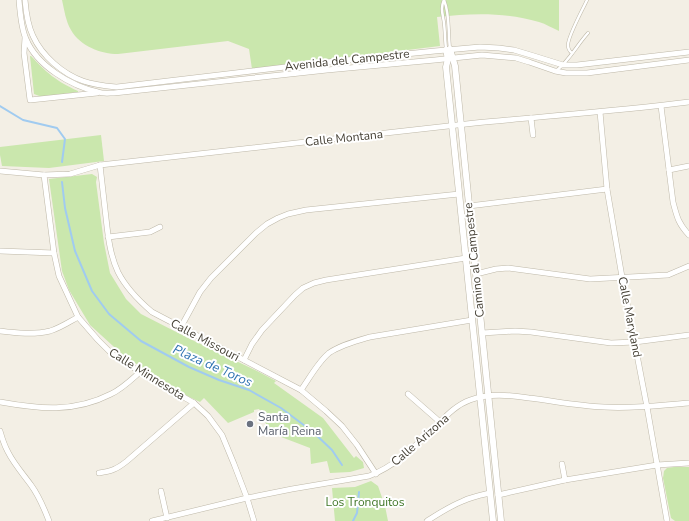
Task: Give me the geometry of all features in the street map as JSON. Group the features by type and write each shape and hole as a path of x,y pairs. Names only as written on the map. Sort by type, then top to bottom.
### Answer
{"street":[{"name":"Avenida del Campestre","path":"19,0 25,38 29,47 42,62 64,79 99,93"},
{"name":"Avenida del Campestre","path":"25,0 29,26 33,36 40,48 54,64 83,81 117,87 327,62 480,47 514,50 563,65 576,65 689,52"},
{"name":"Avenida del Campestre","path":"29,26 25,38 24,53 30,100 99,93 114,93 482,55 500,56 529,62 555,71 566,73 587,73 689,60"},
{"name":"Camino al Campestre","path":"448,50 450,58 455,66 501,521"},
{"name":"Camino al Campestre","path":"450,58 446,67 493,521"},
{"path":"327,62 327,70"},
{"path":"64,79 67,73"},
{"path":"213,75 214,82"},
{"name":"Calle Montana","path":"0,171 70,174 100,165 461,125 689,102"},
{"path":"661,106 673,202 677,217 682,227 689,235"},
{"name":"Calle Maryland","path":"600,112 607,190 647,406 666,521"},
{"path":"531,118 532,135"},
{"name":"Calle Missouri","path":"100,165 108,237 113,260 118,273 128,289 152,312 301,390 342,426 357,445 376,474"},
{"path":"668,170 689,166"},
{"name":"Calle Minnesota","path":"44,174 54,253 59,276 78,317 111,353 140,372 194,403 208,416 222,436 247,498 254,521"},
{"path":"469,206 607,190"},
{"path":"181,327 200,292 211,278 256,233 267,224 278,218 306,210 459,194"},
{"path":"108,237 150,232 160,227"},
{"path":"0,251 54,253"},
{"path":"244,360 258,335 303,288 326,280 466,258"},
{"path":"476,274 496,269 508,268 590,278 622,277 668,275 689,266"},
{"path":"0,331 39,333 50,331 78,317"},
{"path":"301,390 322,360 336,349 348,344 370,337 472,320"},
{"path":"482,333 515,331 531,332 611,344 689,335"},
{"path":"0,402 41,408 60,408 92,402 111,394 127,384 140,372"},
{"path":"408,394 440,422"},
{"name":"Calle Arizona","path":"152,521 247,498 376,474 393,465 456,407 480,396 506,395 622,408 689,403"},
{"path":"99,473 111,471 120,467 194,403"},
{"path":"0,431 7,450 38,496 49,521"},
{"path":"498,495 565,480 657,465 689,463"},
{"path":"562,464 565,480"},
{"path":"161,491 167,518"},
{"path":"426,521 463,500 490,493"}],"lane":[{"name":"Camino al Campestre","path":"444,0 442,3 442,12 448,50"},
{"name":"Camino al Campestre","path":"444,0 448,12 448,50"},
{"path":"572,53 569,50 568,42 587,0"},
{"path":"555,71 563,65 588,33"}],"green space":[{"path":"62,0 559,0 559,31 539,22 514,16 476,14 437,17 440,46 252,69 249,49 228,41 118,54 98,51 85,45 75,36 65,15"},
{"path":"30,56 52,76 78,92 42,97 34,94"},
{"path":"101,135 104,161 49,168 2,166 0,147"},
{"path":"92,174 97,177 96,182 104,243 110,273 126,299 141,314 276,381 274,383 323,418 354,458 356,456 363,462 364,468 350,472 330,473 327,461 311,464 310,448 268,432 265,420 259,409 228,423 204,398 200,402 185,395 124,356 90,325 69,290 62,271 49,179"},
{"path":"689,467 689,521 675,521 671,518 663,478 664,471 667,468"},
{"name":"Los Tronquitos","path":"371,481 378,486 385,506 388,521 335,521 332,488 355,487"}],"waterway":[{"name":"Plaza de Toros","path":"0,106 23,120 57,128 65,139 62,162"},
{"name":"Plaza de Toros","path":"62,182 65,208 75,251 92,291 109,314 141,341 189,367 219,380 249,390 281,408 313,432 332,450 342,465"},
{"name":"Plaza de Toros","path":"353,521 357,513 359,492"}],"place":[{"name":"Santa María Reina","path":"250,424"}]}
